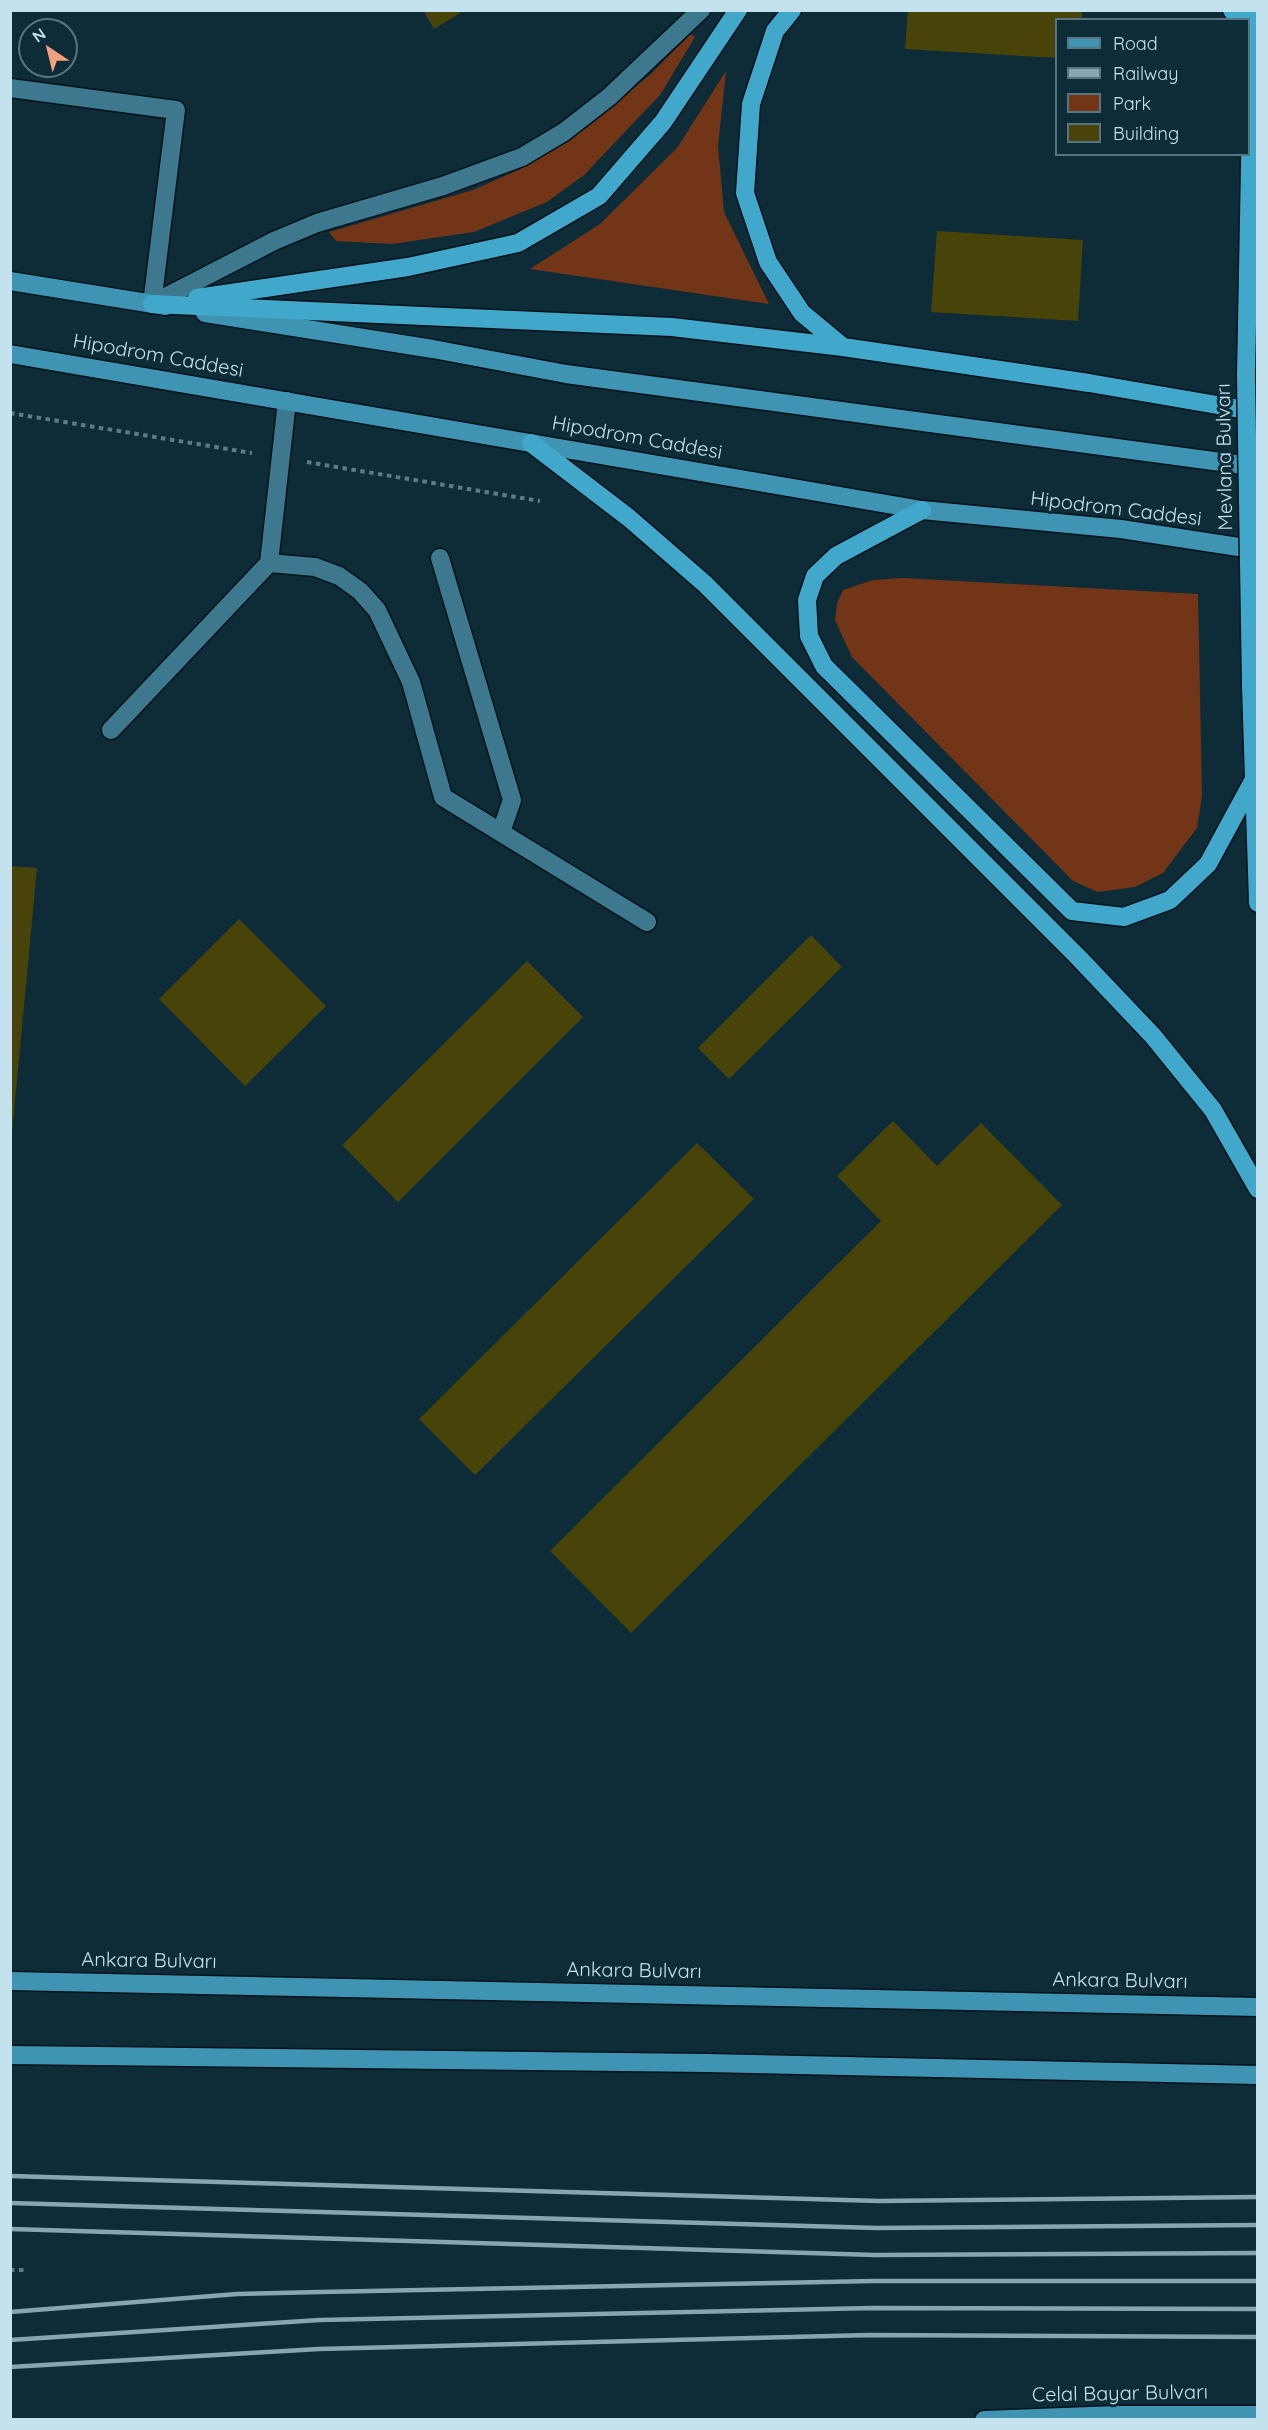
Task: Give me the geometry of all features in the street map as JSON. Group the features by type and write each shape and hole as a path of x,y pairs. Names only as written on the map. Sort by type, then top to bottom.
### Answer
{"highway":[{"path":"152,304 408,267 518,243 600,196 663,122 738,10"},
{"path":"792,10 775,31 751,104 745,193 768,262 802,313 843,347"},
{"name":"Mevlana Bulvarı","path":"1250,104 1253,10"},
{"name":"Mevlana Bulvarı","path":"1249,156 1246,375 1257,903"},
{"path":"152,304 672,327 843,347 1089,383 1257,412"},
{"path":"531,443 629,518 705,584 1078,957 1153,1036 1213,1110 1257,1189"},
{"path":"922,510 836,556 815,576 807,600 809,636 824,666 1072,911 1124,917 1170,900 1208,864 1253,781"}],"main road":[{"path":"10,281 433,349 566,374 1257,467"},
{"name":"Hipodrom Caddesi","path":"10,354 922,510 1120,529 1257,550"},
{"name":"Ankara Bulvarı","path":"10,1981 1257,2007"},
{"path":"10,2055 719,2063 1257,2075"},
{"name":"Celal Bayar Bulvarı","path":"984,2420 1117,2415 1257,2415"}],"lane":[{"path":"152,304 274,241 317,223 443,186 522,157 564,132 609,97 700,10"},
{"path":"10,88 176,110 152,304"},
{"path":"111,730 269,563 287,401"},
{"path":"440,558 512,800 501,832"},
{"path":"269,563 315,567 339,576 360,591 378,610 411,682 443,797 647,922"}],"path":[{"path":"10,2270 24,2270"}],"green space":[{"path":"690,34 695,37 660,95 584,175 547,202 474,232 392,244 336,241 329,232 473,190 523,168 593,121 651,74"},
{"path":"726,71 718,146 724,212 769,304 530,269 600,224 677,148"},
{"path":"903,578 1198,594 1202,796 1197,828 1163,873 1135,887 1098,892 1073,881 852,657 835,620 837,603 843,590 873,580"}],"building":[{"path":"423,10 465,10 434,29"},
{"path":"908,10 1082,10 1082,18 1055,18 1055,58 905,49"},
{"path":"937,231 1083,240 1078,321 931,312"},
{"path":"10,866 37,868 12,1133 10,1133"},
{"path":"239,919 326,1006 245,1086 159,999"},
{"path":"811,935 842,967 729,1079 698,1048"},
{"path":"527,961 583,1017 398,1202 342,1145"},
{"path":"893,1121 937,1166 981,1123 1062,1205 631,1633 550,1551 881,1221 837,1176"},
{"path":"697,1143 754,1199 475,1475 419,1419"}],"railway":[{"path":"10,2176 879,2201 1258,2197"},
{"path":"10,2203 877,2228 1258,2225"},
{"path":"10,2229 875,2255 1258,2253"},
{"path":"10,2312 237,2294 874,2281 1258,2281"},
{"path":"10,2340 320,2320 872,2308 1258,2309"},
{"path":"10,2367 319,2349 870,2335 1258,2337"}]}
